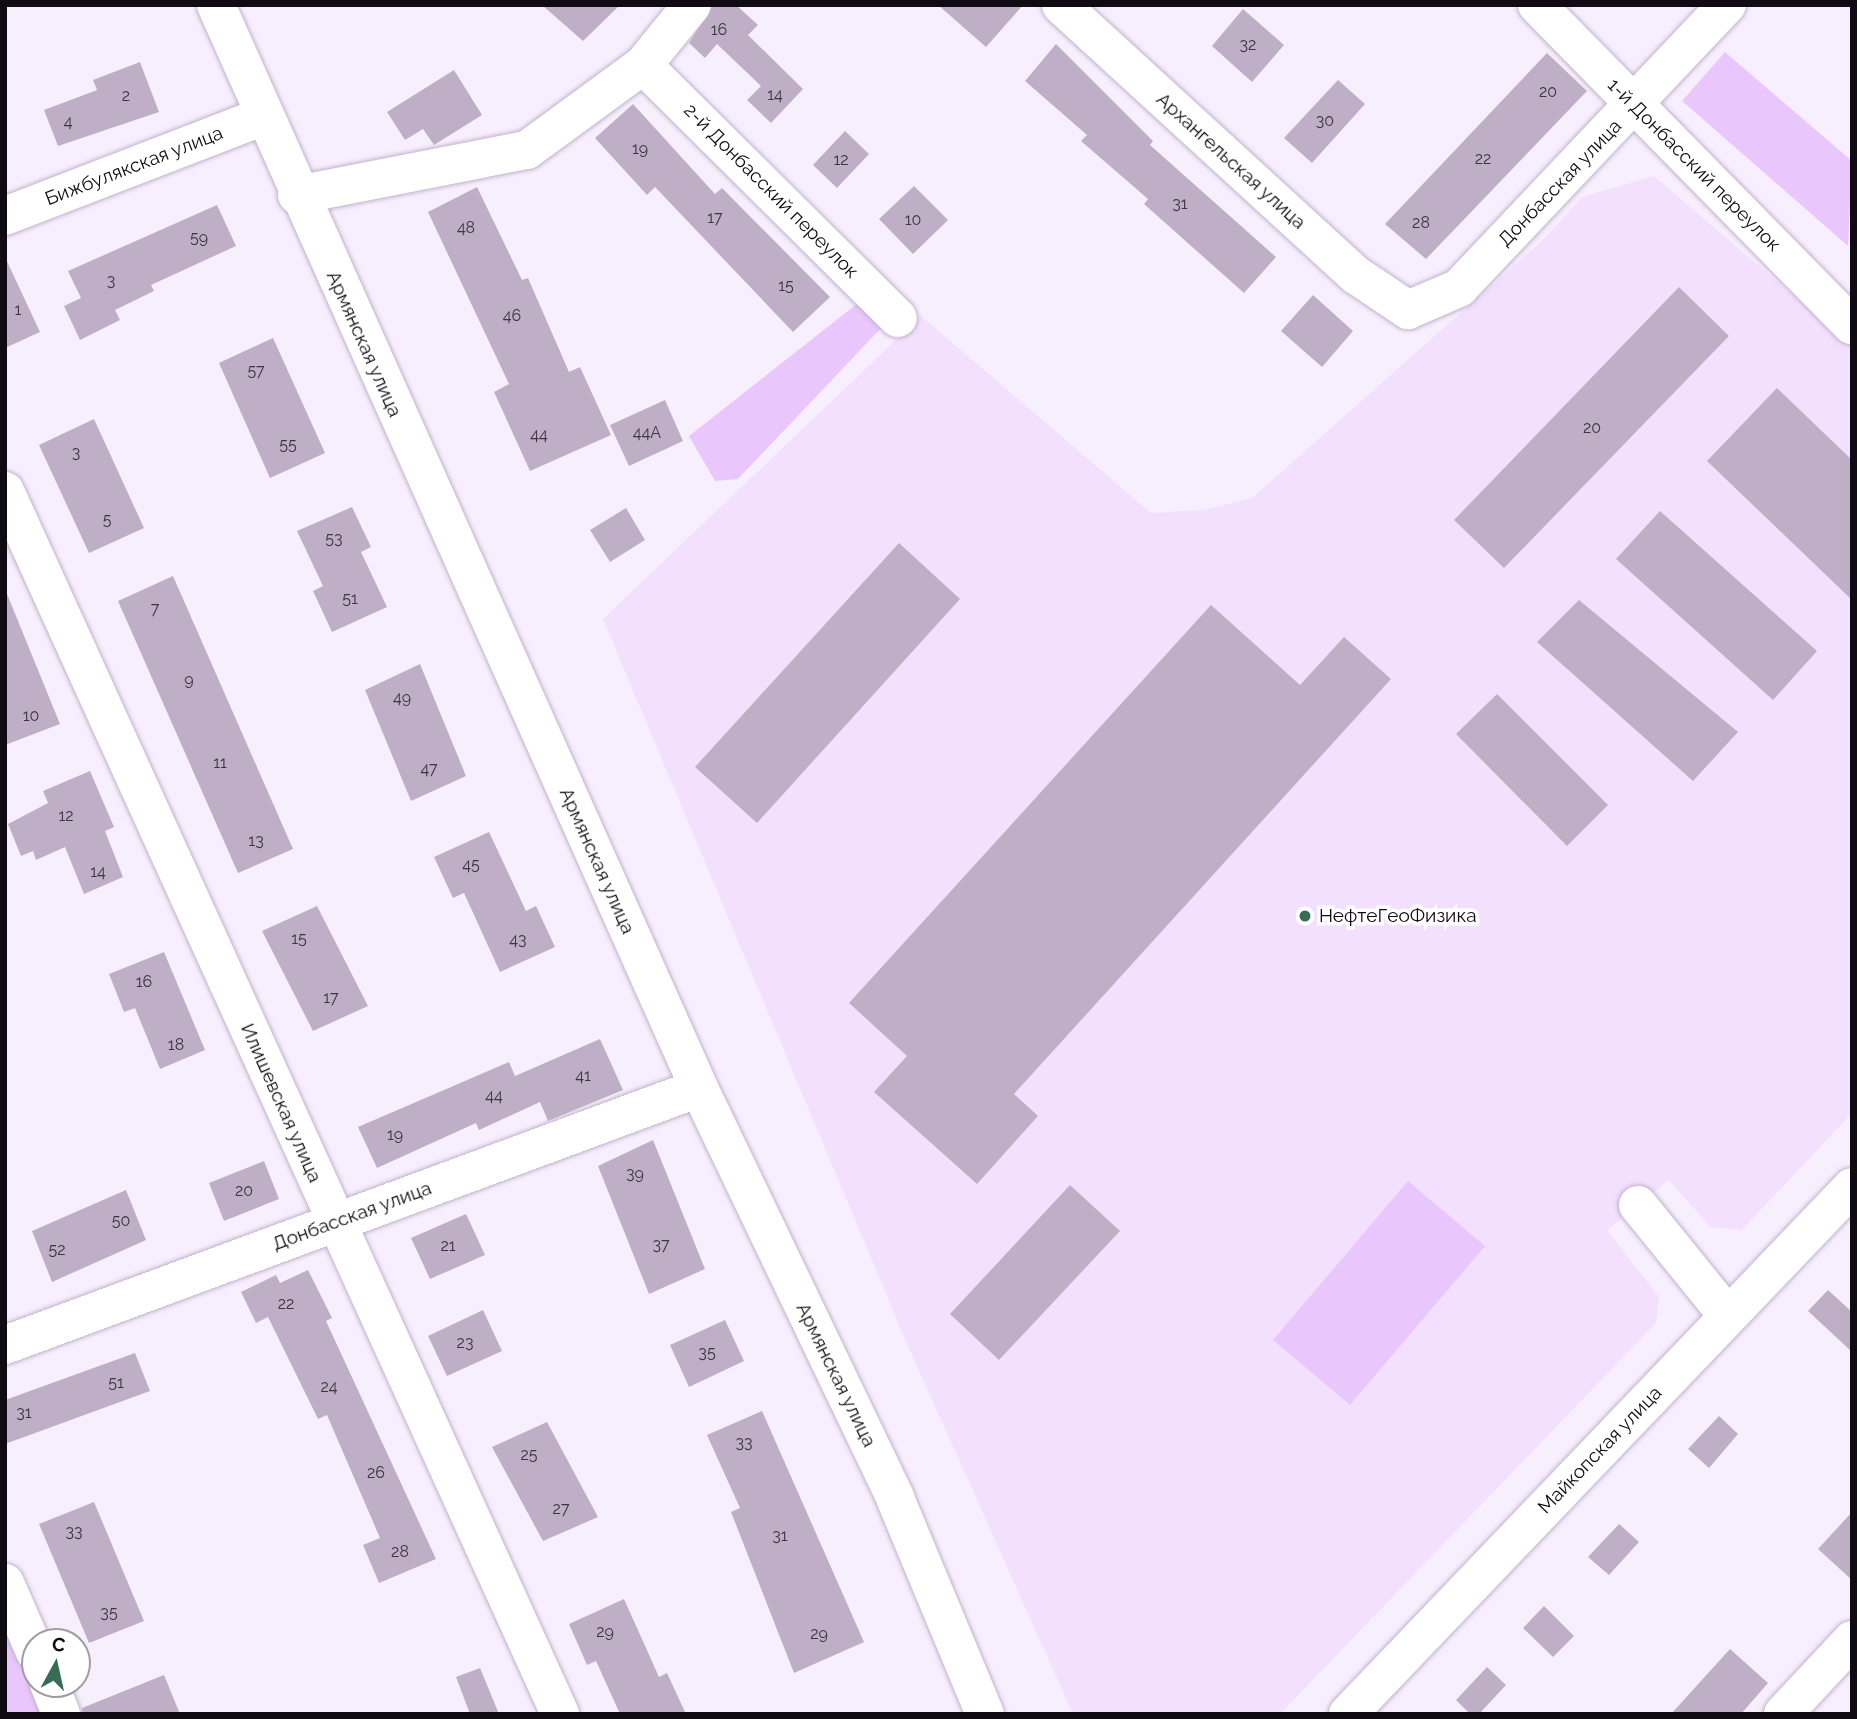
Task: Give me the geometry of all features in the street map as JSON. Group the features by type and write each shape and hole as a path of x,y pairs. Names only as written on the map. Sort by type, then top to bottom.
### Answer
{"street":[{"name":"Армянская улица","path":"216,5 298,195 699,1088 895,1498 985,1714"},
{"path":"298,195 527,150 643,65 692,5"},
{"name":"Архангельская улица","path":"1061,5 1356,275 1408,310"},
{"name":"1-й Донбасский переулок","path":"1537,5 1852,325"},
{"name":"Донбасская улица","path":"1408,310 1459,288 1727,5"},
{"name":"2-й Донбасский переулок","path":"643,65 898,318"},
{"name":"Бижбулякская улица","path":"5,216 264,116"},
{"name":"Илишевская улица","path":"5,491 560,1714"},
{"name":"Донбасская улица","path":"5,1345 699,1088"},
{"name":"Майкопская улица","path":"1348,1714 1852,1187"},
{"path":"1638,1205 1728,1316"},
{"path":"5,1583 25,1628"},
{"path":"1783,1714 1852,1640"}],"shaded area":[{"path":"1725,52 1852,161 1848,246 1682,101"},
{"path":"1654,176 1852,346 1852,1113 1742,1230 1710,1227 1669,1180 1607,1230 1659,1297 1656,1323 1280,1714 1073,1714 908,1346 603,619 921,316 1151,513 1204,510 1252,498 1544,239 1582,197"},
{"path":"858,303 883,326 738,479 715,481 689,436"},
{"path":"1408,1181 1485,1246 1350,1405 1273,1340"},
{"path":"5,1625 21,1662 21,1698 36,1698 43,1714 5,1714"}],"building":[{"path":"542,5 620,5 583,41"},
{"path":"713,5 736,5 758,25 748,35 803,89 771,123 747,100 761,86 717,44 705,58 689,43"},
{"path":"938,5 1023,5 986,47"},
{"path":"1243,9 1284,45 1252,82 1212,46"},
{"path":"1056,44 1153,141 1150,145 1276,257 1244,293 1144,204 1148,199 1081,141 1087,135 1025,81"},
{"path":"1547,53 1587,91 1426,259 1385,224"},
{"path":"140,62 159,112 58,146 44,110 97,90 93,80"},
{"path":"454,70 482,115 434,145 423,129 405,140 387,112"},
{"path":"1338,80 1365,104 1312,163 1284,138"},
{"path":"633,104 715,194 722,188 830,297 793,332 655,187 647,195 595,138"},
{"path":"845,131 869,154 837,188 813,165"},
{"path":"914,186 948,220 913,254 879,219"},
{"path":"477,187 522,280 528,278 569,372 580,367 611,435 530,471 494,392 509,384 428,212"},
{"path":"217,205 236,246 151,285 154,291 115,310 120,320 80,340 64,306 81,298 68,271"},
{"path":"5,257 40,332 5,348"},
{"path":"1679,287 1729,336 1504,568 1454,520"},
{"path":"1313,295 1353,331 1322,367 1281,331"},
{"path":"273,338 325,453 270,478 219,363"},
{"path":"1777,388 1852,460 1852,600 1707,461"},
{"path":"665,400 683,441 629,466 610,425"},
{"path":"94,419 144,528 89,553 39,445"},
{"path":"352,507 371,547 361,552 387,607 332,632 313,591 323,586 297,531"},
{"path":"626,508 645,540 610,562 590,530"},
{"path":"1660,511 1817,651 1773,700 1616,559"},
{"path":"899,543 960,599 757,823 695,767"},
{"path":"173,576 293,849 238,873 118,601"},
{"path":"5,589 60,724 5,745"},
{"path":"1579,600 1738,732 1693,781 1537,642"},
{"path":"1211,605 1300,685 1344,637 1391,679 1014,1094 1038,1116 977,1184 874,1092 907,1056 849,1003"},
{"path":"420,664 466,776 411,801 365,690"},
{"path":"1497,694 1608,805 1567,846 1456,734"},
{"path":"90,771 114,827 105,831 123,877 84,894 65,847 36,860 33,851 21,856 8,824 48,803 43,791"},
{"path":"489,832 526,911 536,906 555,947 500,972 464,893 453,898 434,857"},
{"path":"317,906 368,1006 313,1031 262,931"},
{"path":"164,952 205,1050 160,1069 135,1008 124,1012 109,974"},
{"path":"600,1039 623,1090 548,1121 540,1102 479,1130 476,1123 377,1168 358,1127 509,1062 515,1076"},
{"path":"653,1140 705,1269 649,1294 598,1166"},
{"path":"264,1161 279,1199 224,1221 209,1183"},
{"path":"1070,1185 1120,1231 999,1360 950,1314"},
{"path":"126,1190 146,1240 52,1282 32,1231"},
{"path":"466,1214 485,1255 430,1279 411,1238"},
{"path":"308,1270 332,1318 326,1321 436,1559 379,1583 363,1545 380,1538 327,1415 318,1419 268,1317 256,1323 241,1292 276,1275 280,1283"},
{"path":"1828,1290 1852,1312 1852,1352 1808,1311"},
{"path":"483,1310 502,1351 447,1376 428,1336"},
{"path":"725,1320 744,1361 689,1387 670,1345"},
{"path":"135,1353 150,1391 5,1444 5,1400"},
{"path":"762,1411 864,1642 794,1673 731,1512 740,1508 707,1435"},
{"path":"1719,1416 1738,1434 1709,1468 1688,1449"},
{"path":"547,1422 598,1517 543,1541 492,1447"},
{"path":"94,1502 144,1621 91,1642 91,1628 83,1628 39,1524"},
{"path":"1852,1512 1852,1580 1818,1549"},
{"path":"1619,1524 1639,1542 1609,1575 1588,1557"},
{"path":"624,1599 659,1677 667,1673 686,1714 620,1714 596,1661 587,1665 569,1624"},
{"path":"1544,1606 1574,1636 1553,1657 1523,1628"},
{"path":"1730,1649 1768,1683 1741,1714 1671,1714"},
{"path":"1487,1667 1506,1685 1479,1714 1470,1714 1456,1700"},
{"path":"480,1668 499,1714 470,1714 456,1677"},
{"path":"164,1675 180,1714 82,1714 82,1708"}],"place":[{"name":"НефтеГеоФизика","path":"1305,916"}]}
